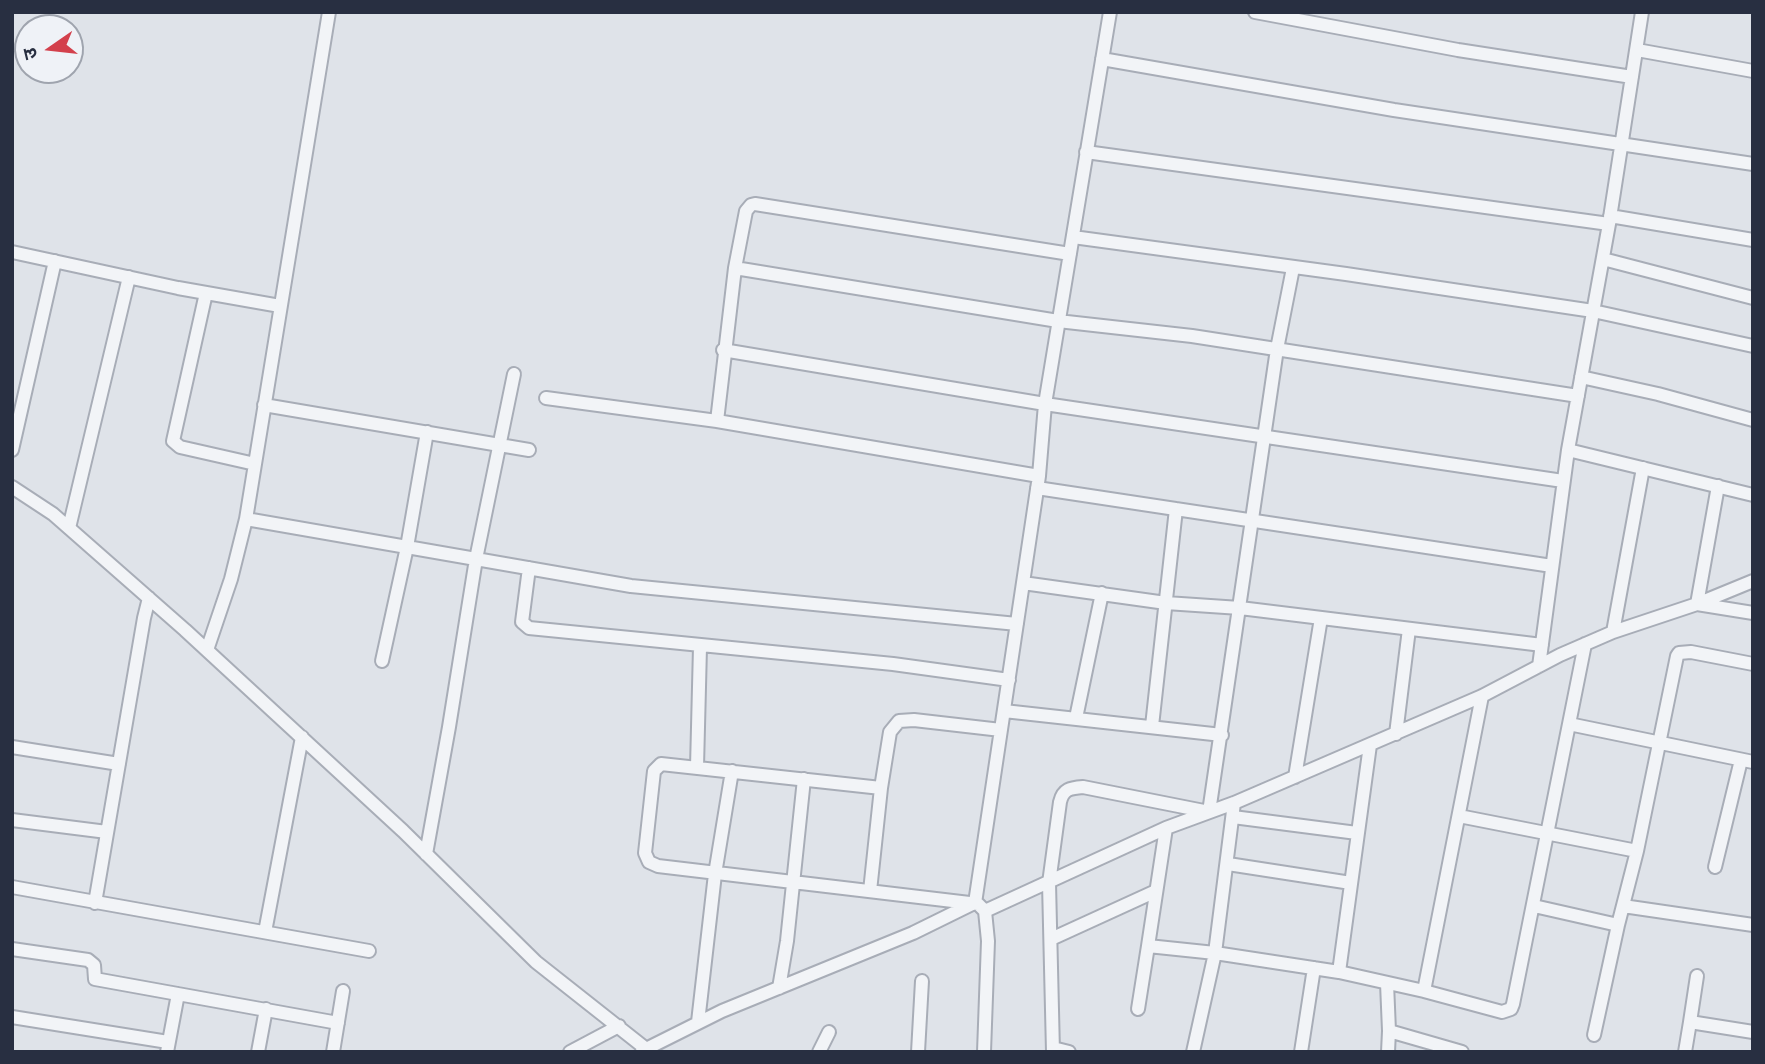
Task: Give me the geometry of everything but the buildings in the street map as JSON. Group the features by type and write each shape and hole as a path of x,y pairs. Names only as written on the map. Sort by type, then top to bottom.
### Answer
{"street":[{"path":"207,650 231,579 246,519 329,12"},
{"path":"984,1052 988,941 980,907 1004,711 1038,482 1045,404 1110,12"},
{"path":"1255,12 1458,50 1632,77"},
{"path":"1539,666 1567,450 1610,220 1643,12"},
{"path":"1637,50 1753,71"},
{"path":"1102,59 1407,112 1753,164"},
{"path":"1086,152 1753,240"},
{"path":"717,421 723,350 735,268 746,211 751,205 1070,254"},
{"path":"1073,237 1593,311 1753,346"},
{"path":"12,252 280,306"},
{"path":"1603,259 1753,298"},
{"path":"12,450 55,261"},
{"path":"735,268 1058,321 1192,336 1578,396"},
{"path":"1209,812 1277,349 1293,268"},
{"path":"69,528 129,277"},
{"path":"206,293 173,440 180,447 255,464"},
{"path":"723,350 1045,404 1563,481"},
{"path":"426,854 476,559 514,374"},
{"path":"1581,377 1658,394 1753,420"},
{"path":"546,398 717,421 1176,509 1552,566"},
{"path":"264,405 529,450"},
{"path":"382,661 407,547 427,432"},
{"path":"1567,450 1753,495"},
{"path":"1613,632 1643,468"},
{"path":"1698,604 1718,486"},
{"path":"12,487 30,497 69,528 149,598 302,737 536,962 619,1026 646,1051 698,1022 913,933 1049,883 1166,828 1234,803 1396,734 1482,696 1613,632 1698,604 1753,581"},
{"path":"1152,726 1176,509"},
{"path":"246,519 631,586 1017,624"},
{"path":"529,568 522,618 526,627 700,647 893,664 1009,680"},
{"path":"1023,583 1166,603 1240,608 1542,645"},
{"path":"1076,718 1102,593"},
{"path":"94,902 149,598"},
{"path":"1698,604 1753,613"},
{"path":"1295,777 1321,618"},
{"path":"1396,734 1409,629"},
{"path":"1148,946 1215,953 1339,972 1502,1012 1511,1009 1535,906 1585,644"},
{"path":"697,767 700,647"},
{"path":"1594,1035 1637,850 1675,660 1679,653 1691,652 1753,664"},
{"path":"1424,991 1482,696"},
{"path":"1004,711 1222,735"},
{"path":"870,891 890,732 898,722 914,720 1002,730"},
{"path":"1569,724 1747,761 1715,867"},
{"path":"265,932 302,737"},
{"path":"1339,972 1370,745"},
{"path":"12,747 119,764"},
{"path":"881,788 666,764 656,767 646,858 658,866 980,907"},
{"path":"698,1022 715,874 732,771"},
{"path":"779,988 787,941 804,779"},
{"path":"1069,1052 1053,1050 1049,883 1063,792 1083,787 1209,812"},
{"path":"1193,1052 1215,953 1234,803"},
{"path":"1459,816 1637,850"},
{"path":"1233,817 1357,833"},
{"path":"12,820 107,832"},
{"path":"1138,1009 1166,828"},
{"path":"1228,864 1351,883"},
{"path":"12,887 369,951"},
{"path":"1051,939 1156,891"},
{"path":"1535,906 1618,925"},
{"path":"1623,906 1753,925"},
{"path":"12,949 89,960 94,965 95,979 338,1023"},
{"path":"1301,1052 1314,968"},
{"path":"1685,1052 1697,976"},
{"path":"918,1052 922,981"},
{"path":"1388,983 1388,1052"},
{"path":"333,1052 343,991"},
{"path":"12,1017 168,1047 178,993"},
{"path":"258,1052 266,1009"},
{"path":"1690,1022 1753,1032"},
{"path":"570,1052 619,1026"},
{"path":"1389,1031 1462,1052"},
{"path":"819,1052 830,1032"}]}
